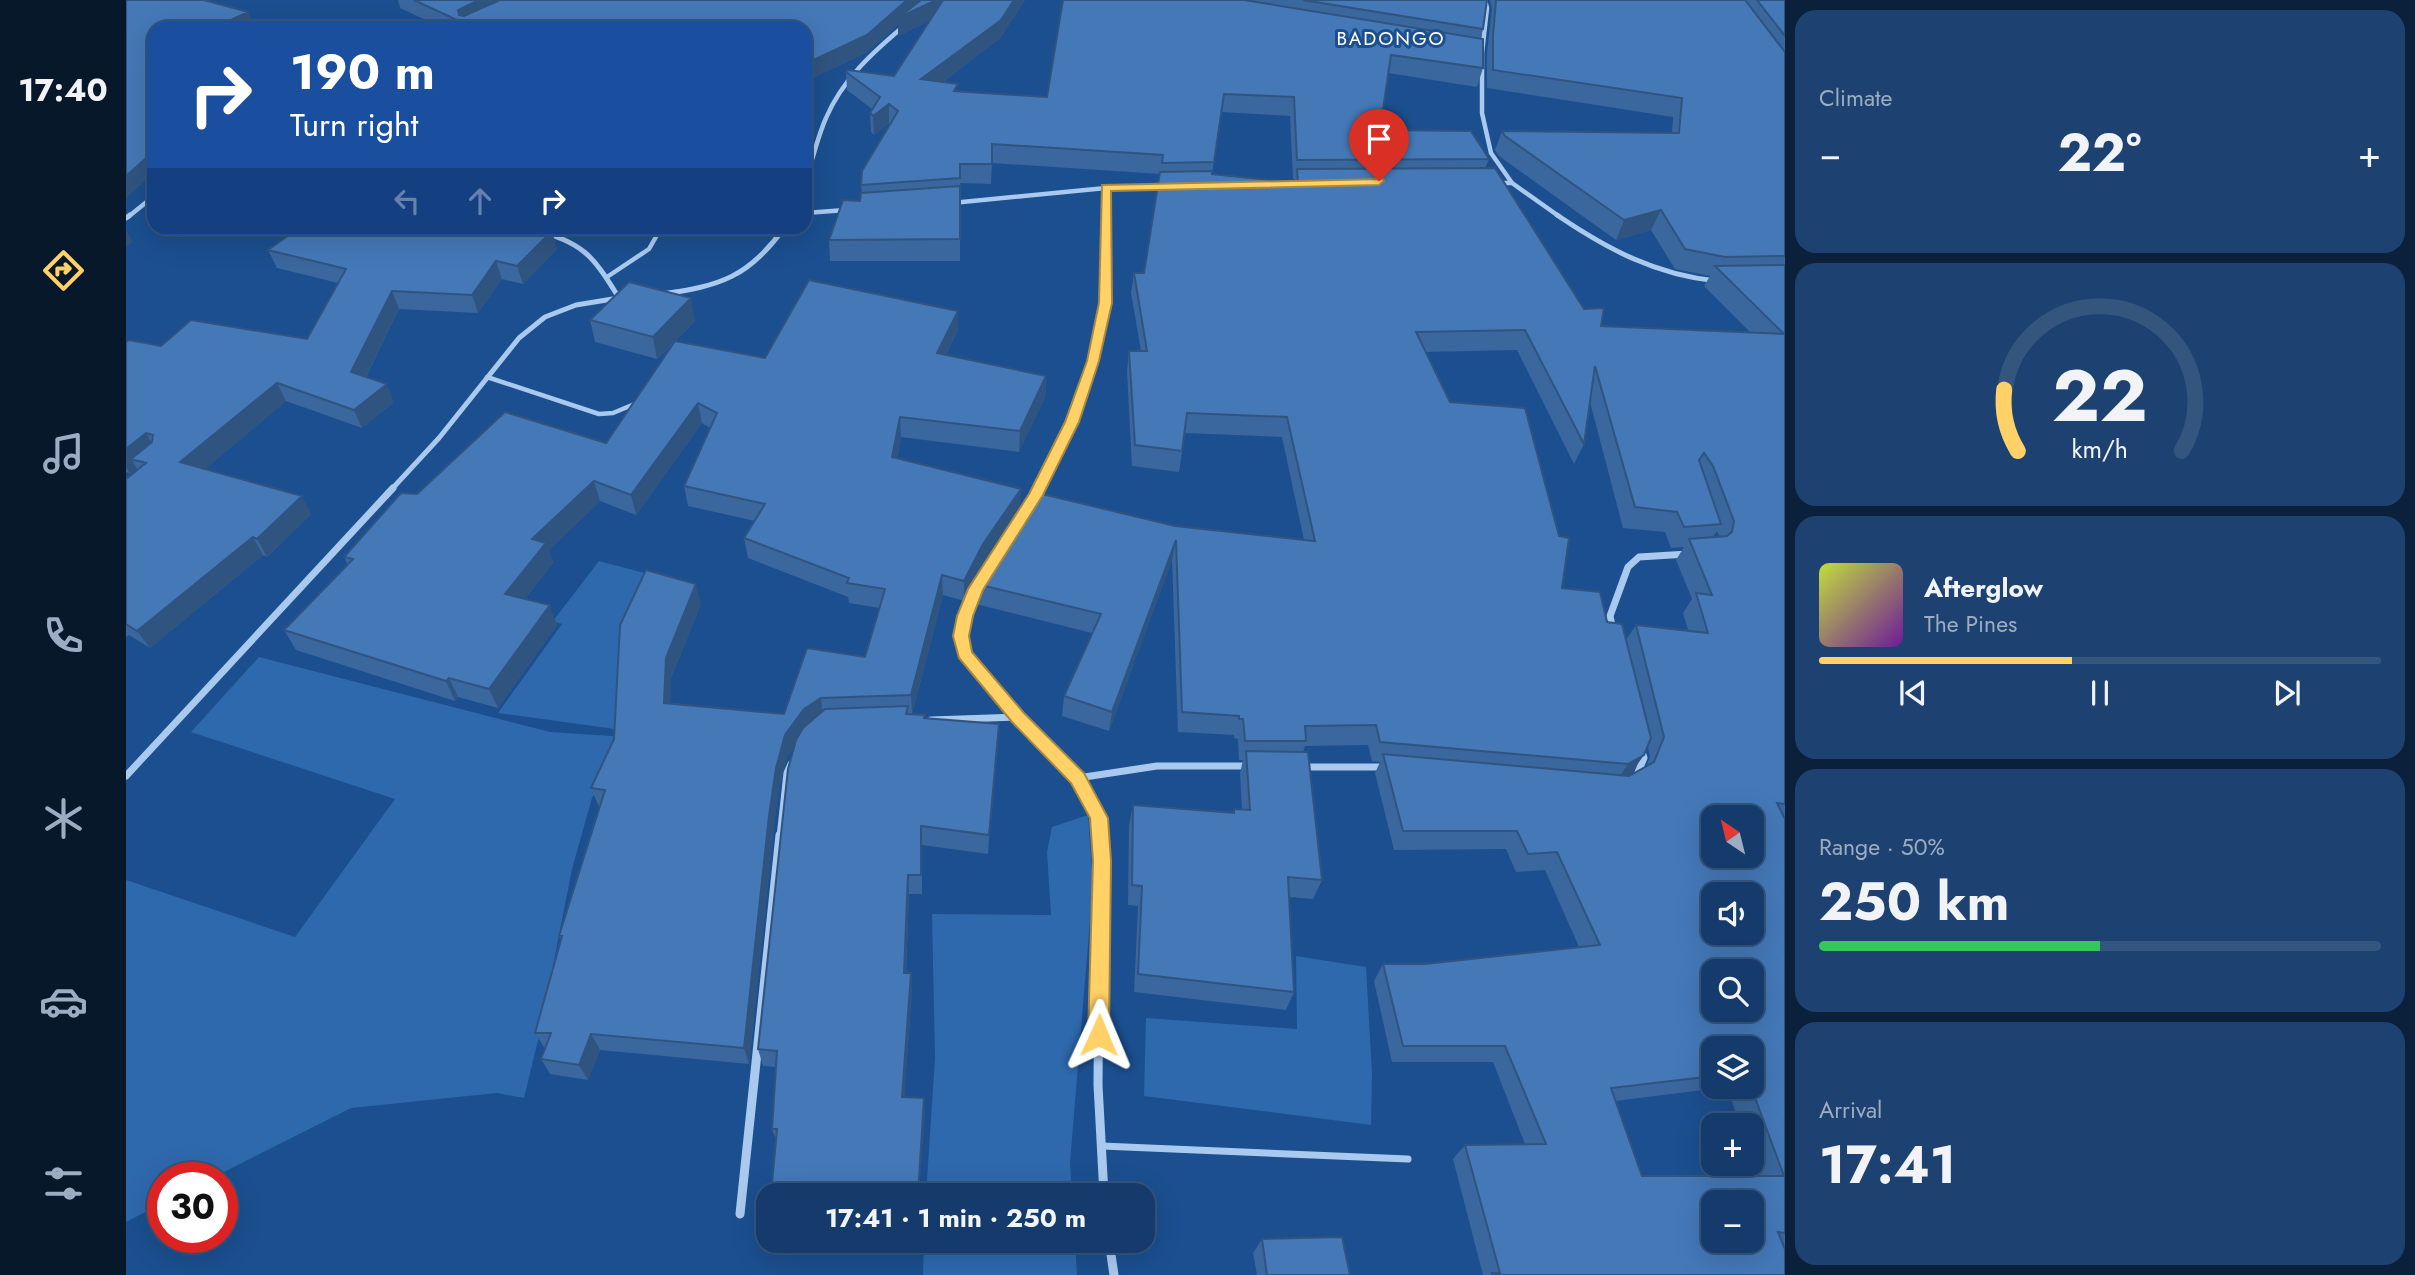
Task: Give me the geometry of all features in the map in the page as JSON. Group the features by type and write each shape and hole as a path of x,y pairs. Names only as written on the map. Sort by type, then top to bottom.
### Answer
{"street":[{"path":"1485,0 1487,8 1482,53 1482,113 1491,153 1513,183 1595,241 1643,264 1693,280 1721,281"},
{"path":"812,161 827,117 839,93 864,62 909,22"},
{"path":"1469,51 1482,53"},
{"path":"1486,183 1513,183"},
{"path":"940,204 1106,188 1171,186"},
{"path":"1028,507 1072,422 1093,361 1105,303 1106,188"},
{"path":"126,218 147,202"},
{"path":"812,212 859,209"},
{"path":"552,235 582,245 593,255 620,298"},
{"path":"652,295 722,284 744,274 779,235"},
{"path":"126,776 439,438 519,338 545,317 576,305 630,297"},
{"path":"1616,642 1609,616 1628,567 1639,557 1703,553"},
{"path":"991,565 976,589 965,616 961,636 964,654 1018,717 1078,778 1099,818 1098,1085 1104,1183"},
{"path":"922,720 1018,717"},
{"path":"1626,784 1635,779 1644,758 1637,732"},
{"path":"740,1214 787,773 796,751"},
{"path":"1078,778 1157,766 1254,766"},
{"path":"1296,766 1394,768"},
{"path":"1111,1253 1114,1275"}],"lane":[{"path":"607,277 649,250 657,235"},
{"path":"487,377 599,414 614,413 639,402 646,394"},
{"path":"1102,1146 1408,1159"}],"shaded area":[{"path":"599,561 648,574 621,632 615,729 498,713 562,624 553,621"},
{"path":"259,657 550,732 626,737 592,798 572,869 540,1032 524,1098 497,1093 351,1108 238,1165 238,1162 147,1162 147,1211 126,1222 126,880 295,937 395,799 191,732"},
{"path":"1088,815 1093,884 1070,1163 1071,1183 927,1183 935,1058 932,914 1051,915 1047,852 1052,827"},
{"path":"1296,956 1366,967 1372,1073 1371,1125 1144,1096 1146,1018 1297,1029"},
{"path":"924,1253 1076,1253 1077,1275 923,1275"}],"building":[{"path":"126,0 204,0 248,12 229,21 147,21 147,157 126,176"},
{"path":"414,0 479,0 458,10 459,15 464,16 500,0 907,0 867,35 812,61 812,21 459,21"},
{"path":"921,0 936,0 898,18"},
{"path":"943,0 1014,0 1001,20 921,79 958,84 954,91 1047,97 1063,0 1244,0 1483,39 1483,68 1391,55 1380,130 1471,131 1489,159 1297,160 1294,97 1224,94 1214,162 1162,163 1163,155 992,144 992,164 960,164 960,178 861,185 862,171 898,111 889,104 873,116 870,113 880,97 846,72 848,70 894,76"},
{"path":"1303,0 1487,0 1483,29"},
{"path":"1496,0 1745,0 1785,52 1785,256 1725,257 1685,249 1661,210 1624,220 1505,136 1502,131 1679,133 1682,98 1493,70"},
{"path":"1757,0 1785,0 1785,36"},
{"path":"1495,168 1584,309 1604,308 1601,326 1784,334 1715,266 1785,265 1785,804 1777,803 1785,819 1785,1233 1778,1232 1785,1249 1785,1275 1492,1275 1500,1273 1465,1145 1546,1144 1505,1046 1403,1046 1383,964 1425,964 1600,945 1557,852 1528,854 1517,831 1403,831 1383,754 1629,776 1654,762 1664,737 1636,625 1708,633 1696,593 1712,595 1689,539 1727,536 1732,532 1734,521 1713,466 1704,453 1699,460 1721,524 1684,527 1677,512 1635,507 1595,366 1584,444 1525,330 1416,332 1450,402 1525,408 1559,536 1569,538 1562,588 1600,592 1607,622 1622,624 1651,738 1644,755 1628,764 1380,742 1376,725 1305,726 1306,741 1245,741 1243,719 1239,719 1239,716 1182,712 1176,540 1112,712 1064,696 1101,614 977,584 994,550 1034,492 1175,526 1315,541 1287,417 1187,413 1182,451 1135,445 1129,351 1147,351 1134,273 1144,273 1160,172 1212,171 1212,174 1298,183 1297,169","holes":["1701,1036 1764,1036 1764,1099 1755,1099 1761,1113 1764,1113 1764,1122 1784,1176 1642,1176 1611,1088 1701,1077"]},
{"path":"960,186 960,239 829,240 843,200 860,201 861,193"},
{"path":"289,235 548,235 517,266 496,261 472,295 392,291 351,372 387,384 354,410 277,383 180,462 302,496 257,539 253,537 137,631 126,624 126,479 146,463 131,459 152,442 153,435 146,433 126,449 126,342 129,340 161,346 191,320 307,339 346,269 268,250"},
{"path":"809,280 958,311 937,353 1046,376 1020,431 900,417 892,457 1021,489 983,544 964,581 942,575 911,695 821,698 804,709 785,735 776,768 769,816 744,1048 591,1034 579,1065 541,1059 551,1033 535,1033 562,936 559,936 605,790 591,788 614,739 620,625 646,570 696,584 666,658 664,703 784,714 807,648 865,657 885,589 847,583 849,578 744,538 765,504 684,486 717,413 698,403 631,495 594,481 532,539 546,543 505,594 550,605 489,689 449,678 446,681 284,630 353,559 344,557 401,493 417,494 505,412 606,443 675,341 765,358"},
{"path":"629,282 691,298 653,337 590,320"},
{"path":"908,706 906,714 925,715 924,718 999,724 989,835 921,826 921,875 908,875 904,973 911,973 902,1097 924,1098 919,1183 772,1183 777,1129 772,1129 777,1051 758,1049 788,769 796,740 803,728 825,709"},
{"path":"1246,751 1308,752 1322,880 1288,877 1294,992 1138,974 1142,886 1132,885 1133,805 1234,813 1234,809 1250,810"},
{"path":"1342,1237 1350,1275 1267,1275 1262,1239"}],"district":[{"name":"BADONGO","path":"1391,38"}],"route":[{"path":"1099,1035 1102,861 1099,818 1078,778 1018,717 964,654 961,636 965,616 976,589 1036,495 1072,422 1093,361 1105,303 1106,188 1379,181"}]}
